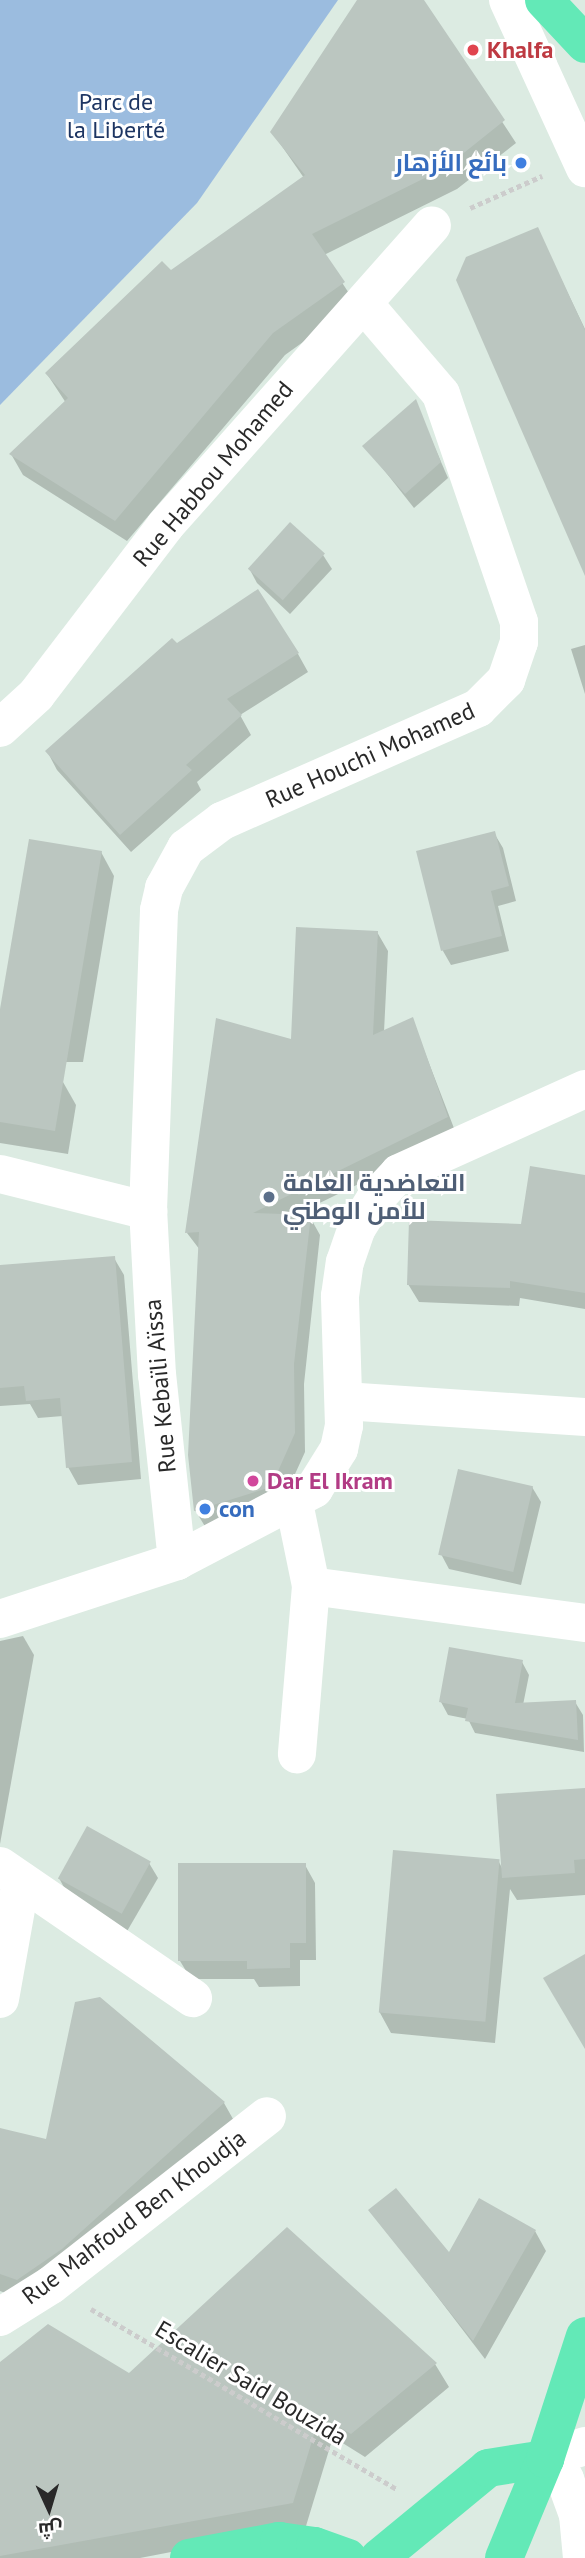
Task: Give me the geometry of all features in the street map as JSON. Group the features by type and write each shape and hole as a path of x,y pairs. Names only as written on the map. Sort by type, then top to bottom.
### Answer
{"main road":[{"path":"544,0 585,44"},
{"path":"509,2555 522,2507 545,2459 585,2336"},
{"path":"379,2558 433,2510 488,2468 545,2459"},
{"path":"189,2558 279,2542 315,2546 348,2558"}],"street":[{"path":"508,0 583,163"},
{"name":"Rue Habbou Mohamed","path":"0,728 36,695 164,526 365,304 432,225"},
{"name":"Rue Houchi Mohamed","path":"148,1211 159,910 172,867 202,832 222,821 478,708 494,696 514,662 519,622 441,394 365,304"},
{"path":"0,1619 177,1560 294,1503 314,1489 339,1449 344,1401 340,1296 345,1262 357,1228 376,1199 399,1173 585,1089"},
{"path":"0,1174 148,1211"},
{"name":"Rue Kebaïli Aïssa","path":"148,1211 157,1375 177,1560"},
{"path":"344,1401 585,1417"},
{"path":"294,1503 311,1586 297,1754"},
{"path":"311,1586 585,1623"},
{"path":"0,1998 11,1873 193,1998"},
{"name":"Rue Mahfoud Ben Khoudja","path":"0,2317 51,2285 267,2116"},
{"path":"582,2558 578,2515 565,2479 545,2459 585,2446"}],"path":[{"path":"432,225 583,163"},
{"name":"Escalier Said Bouzida","path":"51,2285 433,2510"}],"green space":[{"name":"Parc de la Liberté","path":"0,0 338,0 197,203 0,405"}],"building":[{"path":"357,0 424,0 505,120 445,168 312,234 345,282 273,333 115,521 9,454 68,398 45,373 162,261 171,270 305,175 270,132"},
{"path":"538,227 585,330 585,576 456,280 466,257"},
{"path":"416,399 441,462 405,494 362,446"},
{"path":"290,522 325,553 283,600 248,569"},
{"path":"258,589 299,653 227,699 242,715 186,765 192,770 120,835 45,751 172,638 177,643"},
{"path":"495,831 509,886 491,891 502,936 441,951 416,851"},
{"path":"29,839 102,851 55,1131 0,1122 0,1009"},
{"path":"296,927 378,931 373,1035 413,1017 448,1117 253,1213 311,1215 294,1364 295,1433 271,1487 194,1511 188,1455 199,1232 185,1233 216,1018 291,1039"},
{"path":"530,1166 585,1175 585,1293 510,1281 510,1288 407,1285 409,1220 521,1224"},
{"path":"115,1256 132,1462 66,1468 60,1398 26,1401 24,1386 0,1388 0,1265"},
{"path":"458,1469 533,1486 513,1572 438,1555"},
{"path":"449,1647 523,1660 515,1703 576,1700 578,1740 465,1721 468,1708 439,1702"},
{"path":"585,1788 585,1859 574,1860 575,1873 502,1878 496,1794"},
{"path":"87,1826 151,1861 122,1914 58,1878"},
{"path":"393,1850 500,1859 485,2022 379,2012"},
{"path":"178,1863 306,1863 306,1943 290,1943 290,1968 247,1969 247,1961 178,1961"},
{"path":"585,1954 585,2049 543,1978"},
{"path":"100,1997 225,2102 62,2249 17,2280 0,2274 0,2128 46,2139 75,2002"},
{"path":"396,2188 449,2252 479,2198 536,2230 473,2341 368,2210"},
{"path":"287,2227 437,2363 351,2434 320,2415 293,2503 0,2556 0,2362 48,2324 129,2373"}],"place":[{"name":"Khalfa","path":"473,50"},
{"name":"بائع الأزهار","path":"521,163"},
{"name":"التعاضدية العامة للأمن الوطني","path":"269,1197"},
{"name":"Dar El Ikram","path":"253,1481"},
{"name":"con","path":"205,1509"}]}
